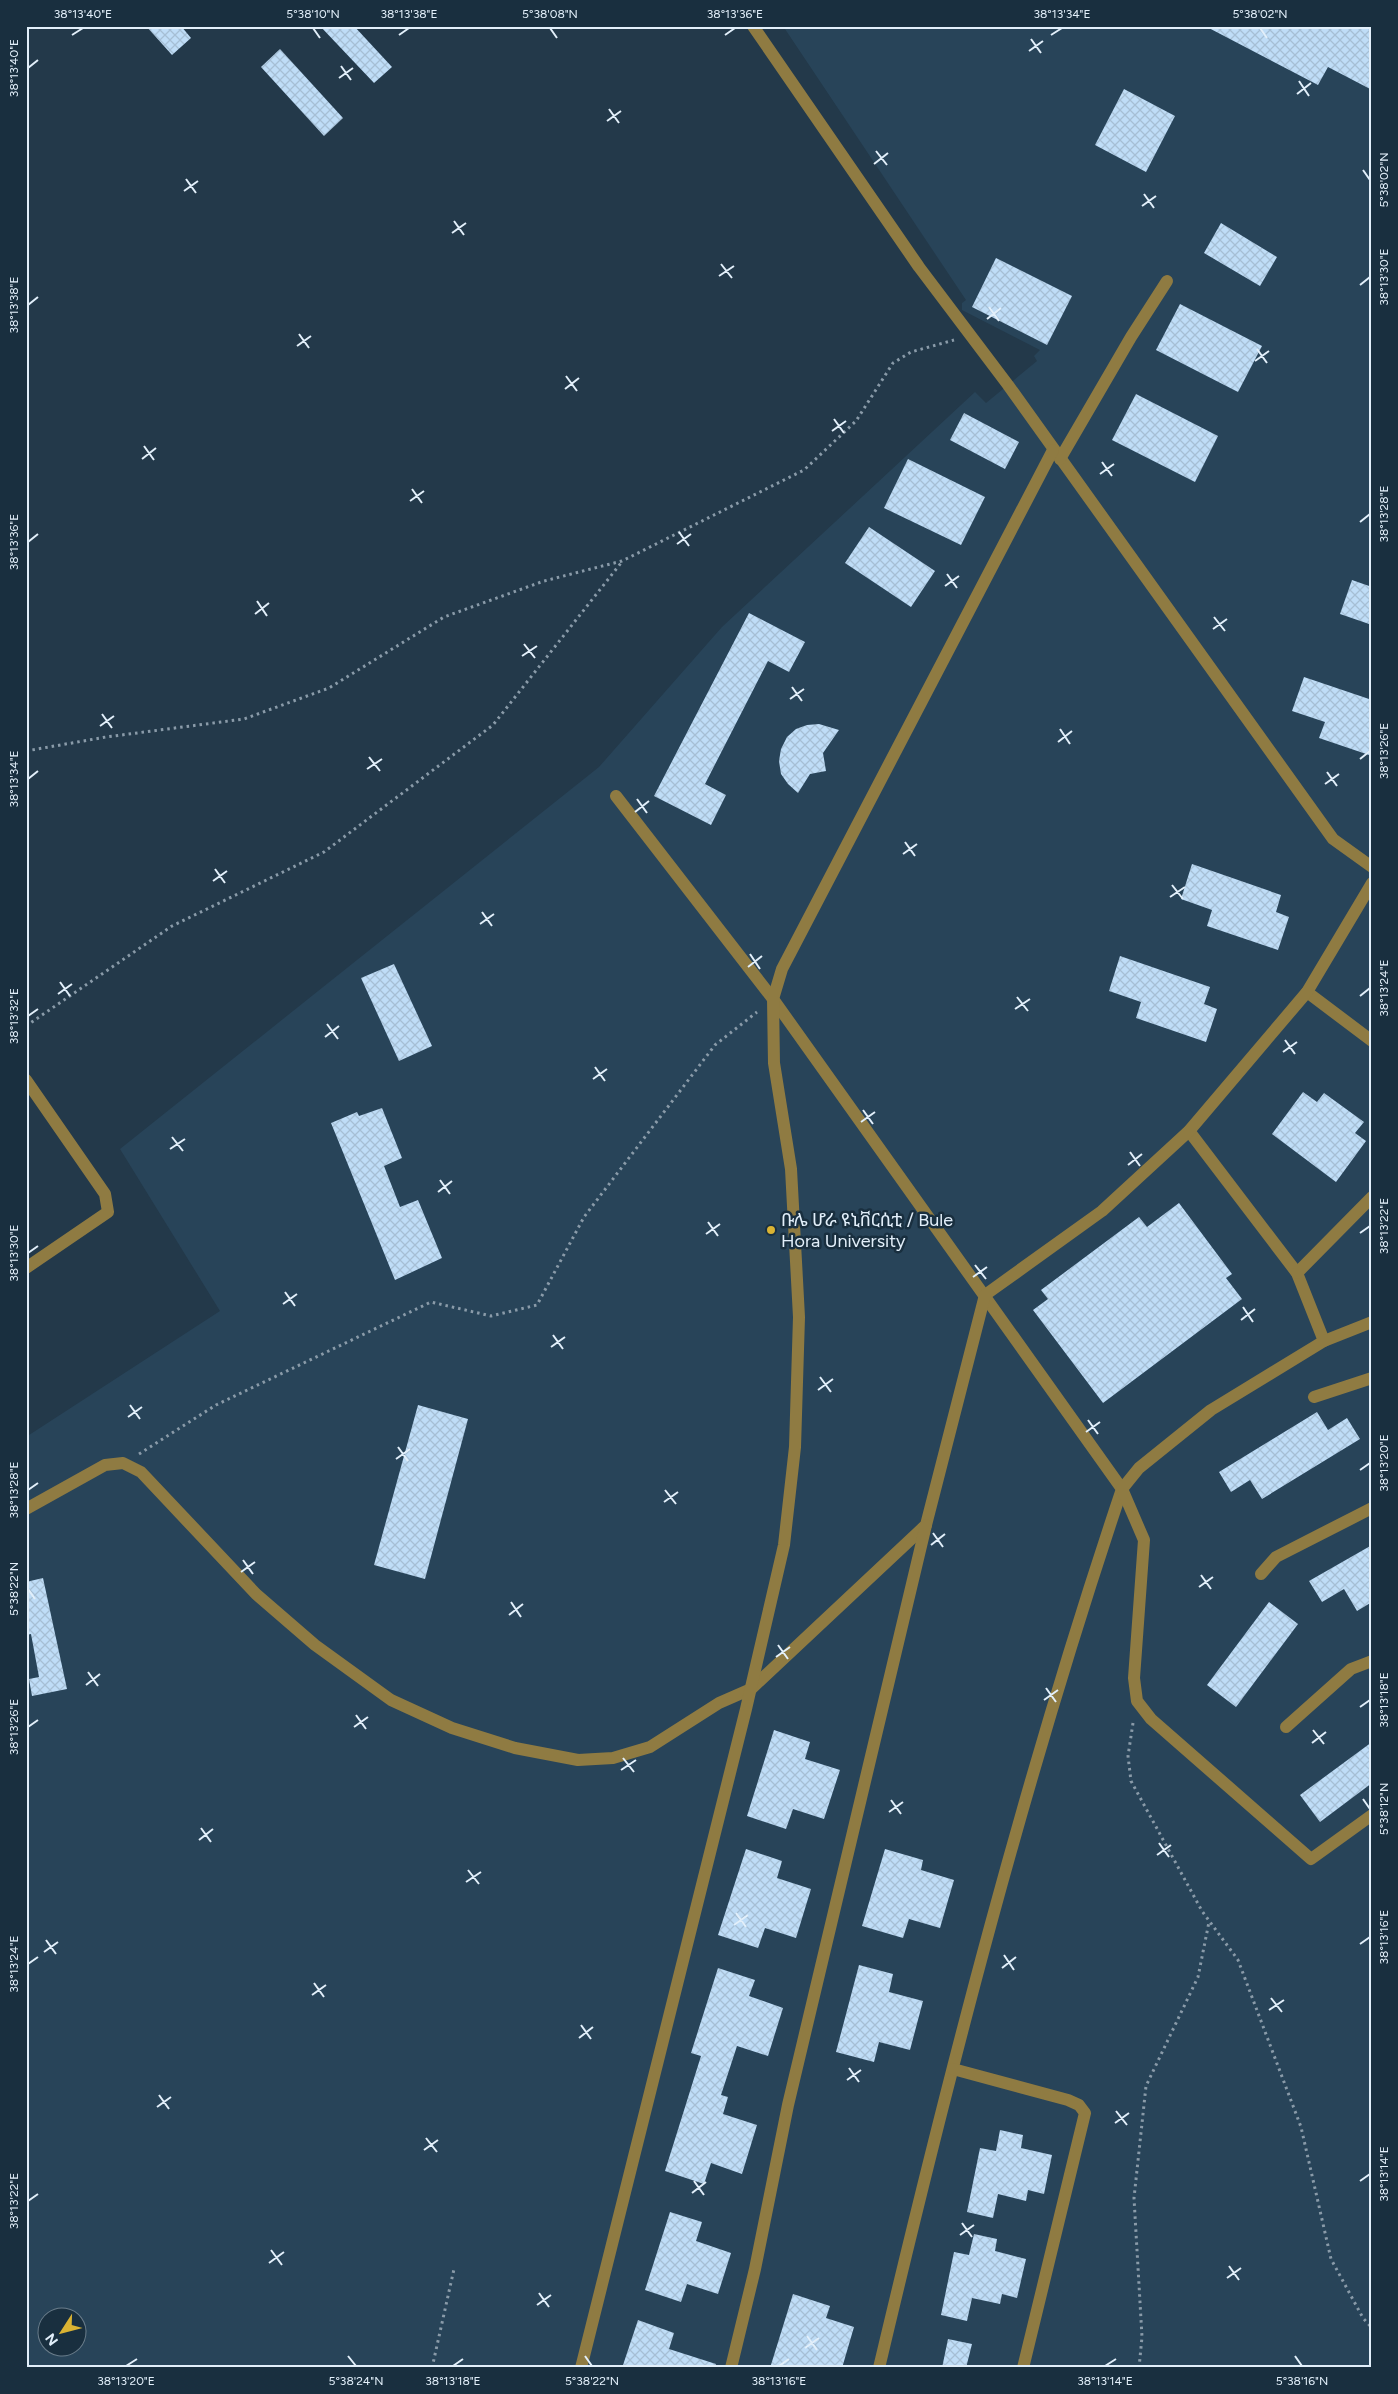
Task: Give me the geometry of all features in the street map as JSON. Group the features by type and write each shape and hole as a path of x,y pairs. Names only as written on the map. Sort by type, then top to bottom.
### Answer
{"street":[{"path":"753,26 919,267 1057,454 1334,839 1372,867"},
{"path":"581,2368 751,1689 784,1545 795,1447 798,1317 791,1169 774,1063 774,999 782,969 1057,454 1167,281"},
{"path":"616,796 774,999 1122,1489 1144,1540 1134,1678 1137,1701 1152,1719 1311,1859 1372,1815"},
{"path":"731,2368 756,2269 788,2105 926,1525 985,1295 1102,1211 1189,1131 1307,992 1372,883"},
{"path":"1307,992 1372,1041"},
{"path":"26,1080 105,1194 108,1212 26,1268"},
{"path":"1189,1131 1297,1273 1324,1341"},
{"path":"1297,1273 1372,1197"},
{"path":"879,2368 916,2209 1020,1811 1122,1489 1139,1468 1211,1410 1324,1341 1372,1322"},
{"path":"1314,1397 1372,1378"},
{"path":"26,1509 105,1465 123,1463 141,1472 256,1594 314,1645 391,1700 452,1728 515,1748 578,1760 613,1758 650,1747 719,1703 751,1689 926,1525"},
{"path":"1261,1574 1276,1557 1372,1508"},
{"path":"1286,1727 1352,1669 1372,1661"},
{"path":"953,2069 1068,2100 1079,2105 1085,2113 1023,2368"}],"path":[{"path":"26,751 106,737 244,719 329,688 444,617 544,581 622,562 804,470 856,421 893,363 911,352 970,335"},
{"path":"26,1026 172,926 324,852 493,725 622,562"},
{"path":"123,1463 216,1405 430,1302 491,1316 537,1305 584,1217 715,1045 774,999"},
{"path":"1137,1701 1128,1756 1131,1781 1209,1922 1238,1960 1301,2127 1331,2259 1363,2318 1372,2328"},
{"path":"1139,2368 1142,2337 1134,2198 1146,2086 1198,1977 1209,1922"},
{"path":"432,2368 454,2270"}],"shaded area":[{"name":"ቡሌ ሆራ ዩኒቨርሲቲ / Bule Hora University","path":"783,26 1372,26 1372,2368 26,2368 26,1437 220,1311 120,1149 599,767 722,627 975,392 986,403 1037,361 1034,356 1040,350 962,310 962,303 966,300"}],"building":[{"path":"146,26 181,26 191,38 172,55"},
{"path":"320,26 354,26 392,67 374,83"},
{"path":"1205,26 1372,26 1372,90 1328,67 1318,85"},
{"path":"280,49 343,118 324,136 261,67"},
{"path":"1124,89 1175,116 1146,172 1095,145"},
{"path":"1221,223 1277,257 1260,286 1204,253"},
{"path":"996,258 1072,296 1047,345 972,307"},
{"path":"1180,304 1262,346 1238,392 1156,350"},
{"path":"1136,394 1218,436 1195,482 1112,440"},
{"path":"964,413 1019,442 1005,469 950,440"},
{"path":"908,459 985,497 961,545 884,508"},
{"path":"869,527 935,571 911,607 845,563"},
{"path":"1352,580 1372,587 1372,625 1340,614"},
{"path":"749,613 805,642 789,672 768,661 705,784 726,795 711,825 654,796"},
{"path":"1304,677 1372,700 1372,756 1319,738 1325,722 1292,711"},
{"path":"819,724 839,730 823,753 826,771 810,774 798,793 781,774 779,761 781,749 787,737 796,729 807,725"},
{"path":"1192,864 1281,895 1276,912 1289,917 1278,950 1207,926 1212,910 1181,899"},
{"path":"1120,956 1210,987 1204,1004 1217,1009 1206,1042 1136,1018 1141,1002 1109,991"},
{"path":"394,964 432,1046 399,1061 361,978"},
{"path":"1303,1092 1317,1102 1324,1093 1364,1122 1355,1133 1366,1141 1336,1182 1272,1134"},
{"path":"382,1108 402,1158 384,1166 400,1207 418,1200 442,1258 395,1280 331,1123 357,1112 359,1116"},
{"path":"1179,1203 1232,1274 1226,1278 1242,1299 1103,1403 1033,1310 1048,1299 1041,1290 1139,1217 1147,1227"},
{"path":"418,1405 468,1419 425,1579 374,1565"},
{"path":"1317,1412 1328,1430 1347,1418 1360,1439 1262,1499 1250,1480 1231,1492 1219,1472"},
{"path":"1372,1545 1372,1602 1357,1611 1344,1589 1322,1602 1309,1581"},
{"path":"43,1578 67,1689 32,1696 29,1679 39,1677 31,1634 26,1635 26,1582"},
{"path":"1269,1602 1298,1624 1236,1707 1207,1685"},
{"path":"774,1730 810,1742 805,1759 840,1770 824,1819 793,1809 786,1829 747,1816"},
{"path":"1372,1742 1372,1783 1320,1822 1300,1795"},
{"path":"746,1849 782,1861 777,1878 811,1889 796,1938 765,1928 758,1948 718,1935"},
{"path":"885,1849 923,1860 921,1870 954,1880 940,1928 909,1919 903,1938 862,1926"},
{"path":"859,1965 893,1974 889,1992 923,2001 910,2050 879,2042 874,2062 836,2052"},
{"path":"718,1968 755,1980 749,1996 783,2008 768,2056 737,2046 721,2095 728,2097 723,2114 757,2125 742,2174 711,2163 704,2184 665,2171 701,2056 691,2053"},
{"path":"1000,2130 1023,2135 1021,2148 1052,2155 1044,2194 1028,2190 1026,2201 998,2194 993,2218 967,2212 980,2148 996,2151"},
{"path":"670,2212 702,2222 696,2241 731,2253 718,2294 687,2284 681,2302 645,2290"},
{"path":"974,2234 997,2239 995,2251 1026,2259 1017,2298 1002,2294 1000,2304 972,2298 967,2321 941,2315 954,2252 969,2255"},
{"path":"793,2294 830,2306 826,2318 854,2327 842,2368 770,2368"},
{"path":"638,2320 674,2333 669,2349 716,2364 715,2368 622,2368"},
{"path":"948,2339 972,2344 966,2368 942,2368"}],"place":[{"name":"ቡሌ ሆራ ዩኒቨርሲቲ / Bule Hora University","path":"771,1230"}]}
